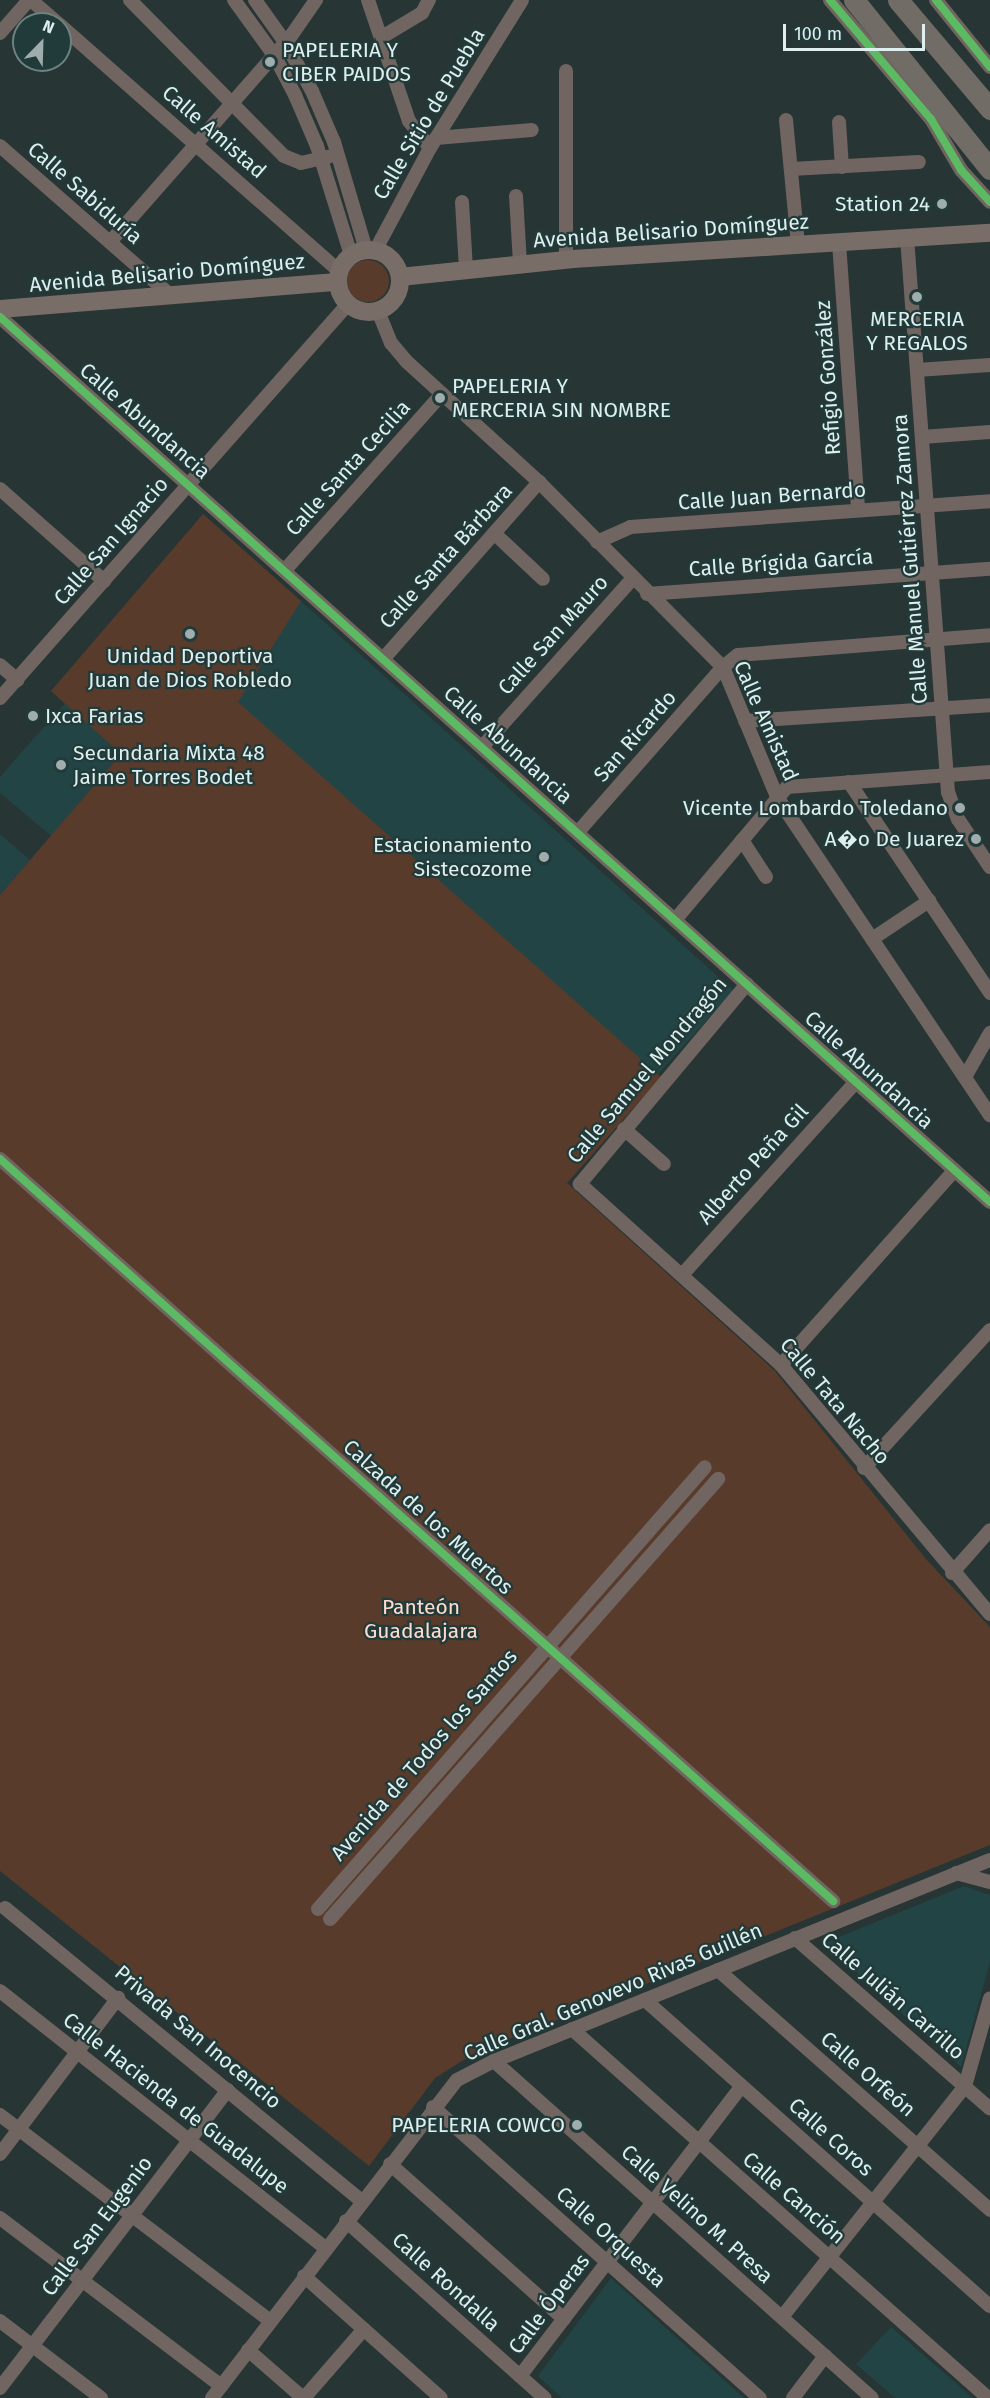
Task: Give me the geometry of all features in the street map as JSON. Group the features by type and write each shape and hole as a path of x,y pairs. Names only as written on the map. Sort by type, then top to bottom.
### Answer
{"highway":[{"path":"854,0 990,169"},
{"path":"898,0 990,110"},
{"path":"931,119 990,180"}],"main road":[{"name":"Avenida Belisario Domínguez","path":"399,277 570,259 987,234"},
{"path":"364,252 389,258 399,277 394,299 378,311 357,310 348,304 338,277 364,252"},
{"name":"Avenida Belisario Domínguez","path":"0,309 170,296 338,277"}],"street":[{"name":"Calle Amistad","path":"30,0 44,12"},
{"path":"0,33 30,0"},
{"path":"130,0 284,156 301,163 338,154"},
{"path":"234,0 274,55 364,252"},
{"path":"255,0 285,42 312,91 338,154 364,252"},
{"path":"110,242 274,55 316,0"},
{"path":"368,0 409,121 433,143 532,130"},
{"path":"382,37 422,12 429,0"},
{"name":"Calle Sitio de Puebla","path":"364,252 522,0"},
{"path":"830,0 931,119 961,170 990,202"},
{"path":"930,0 986,62"},
{"path":"936,0 986,62"},
{"name":"Calle Amistad","path":"72,36 196,144 338,277"},
{"path":"566,71 567,231 570,259"},
{"path":"786,120 798,245"},
{"path":"838,122 842,167"},
{"name":"Calle Sabiduría","path":"0,146 170,296"},
{"path":"791,169 920,162"},
{"path":"516,196 520,264"},
{"path":"462,202 466,270"},
{"name":"Calle Manuel Gutiérrez Zamora","path":"907,237 946,775 958,819 990,867"},
{"name":"Refigio González","path":"839,243 858,510"},
{"name":"Calle San Ignacio","path":"0,698 348,304"},
{"name":"Calle Amistad","path":"378,311 391,344 539,482 632,579 723,667 777,797 990,1115"},
{"path":"0,336 5,321"},
{"name":"Calle Abundancia","path":"5,321 990,1202"},
{"path":"917,370 990,364"},
{"name":"Calle Santa Cecilia","path":"285,570 442,394"},
{"path":"922,436 990,432"},
{"name":"Calle Santa Bárbara","path":"384,658 539,482"},
{"path":"0,489 104,580"},
{"name":"Calle Juan Bernardo","path":"597,542 630,527 990,501"},
{"path":"494,533 543,579"},
{"name":"Calle Brígida García","path":"647,594 990,569"},
{"name":"Calle San Mauro","path":"482,747 632,579"},
{"path":"723,667 743,654 990,635"},
{"path":"0,665 16,680"},
{"name":"San Ricardo","path":"578,832 723,667"},
{"path":"745,721 990,705"},
{"path":"675,920 777,797 792,786 990,772"},
{"path":"849,782 990,993"},
{"path":"741,840 766,877"},
{"path":"872,939 929,901"},
{"name":"Calle Samuel Mondragón","path":"580,1184 624,1128 747,984"},
{"path":"965,1077 990,1033"},
{"name":"Alberto Peña Gil","path":"682,1275 856,1082"},
{"path":"624,1128 664,1164"},
{"name":"Calzada de los Muertos","path":"0,1159 832,1901"},
{"path":"781,1365 955,1170"},
{"name":"Calle Tata Nacho","path":"580,1184 781,1365 952,1573 990,1614"},
{"path":"864,1468 990,1330"},
{"name":"Avenida de Todos los Santos","path":"318,1909 705,1467"},
{"name":"Avenida de Todos los Santos","path":"330,1919 718,1479"},
{"path":"952,1573 990,1530"},
{"name":"Calle Gral. Genovevo Rivas Guillén","path":"212,2398 433,2107 457,2080 494,2061 990,1860"},
{"path":"956,1873 990,1882"},
{"name":"Privada San Inocencio","path":"5,1908 118,1998 362,2201"},
{"name":"Calle Julián Carrillo","path":"795,1938 990,2109"},
{"name":"Calle Orfeón","path":"718,1970 990,2210"},
{"name":"Calle Hacienda de Guadalupe","path":"0,1991 326,2248"},
{"path":"0,2154 118,1998"},
{"path":"782,2317 965,2086 990,1998"},
{"name":"Calle Coros","path":"645,2000 990,2306"},
{"name":"Calle Canción","path":"572,2030 988,2398"},
{"name":"Calle Velino M. Presa","path":"494,2061 872,2398"},
{"name":"Calle Óperas","path":"520,2376 742,2086"},
{"name":"Calle San Eugenio","path":"0,2388 228,2090"},
{"name":"Calle Orquesta","path":"433,2107 760,2398"},
{"path":"0,2115 270,2321"},
{"path":"390,2164 564,2319"},
{"path":"0,2218 221,2386"},
{"name":"Calle Rondalla","path":"346,2221 545,2398"},
{"path":"304,2276 441,2398"},
{"path":"0,2321 101,2398"},
{"path":"248,2350 304,2398 364,2329"},
{"path":"793,2398 825,2356"}],"shaded area":[{"path":"301,601 734,990 654,1079 221,689"},
{"name":"Secundaria Mixta 48 Jaime Torres Bodet","path":"65,703 121,754 51,836 0,793 0,777"},
{"path":"0,834 30,860 0,895"},
{"path":"964,1886 990,1895 990,1962 961,2067 824,1943"},
{"path":"611,2278 744,2398 562,2398 538,2376"},
{"path":"891,2327 973,2398 895,2398 856,2364"}],"green space":[{"path":"368,260 376,261 383,266 388,273 388,289 383,296 376,301 368,302 360,301 353,296 348,289 347,281 348,273 353,266 360,261"},
{"name":"Panteón Guadalajara","path":"203,514 301,601 238,702 661,1077 567,1183 775,1371 926,1559 990,1627 990,1845 473,2054 435,2078 369,2166 0,1871 0,895 121,754 51,691"}],"cycle path":[{"path":"830,0 931,119 961,170 990,202"},
{"path":"936,0 990,67"},
{"path":"0,317 990,1202"},
{"path":"0,1159 833,1901"}],"place":[{"name":"PAPELERIA Y CIBER PAIDOS","path":"270,62"},
{"name":"Station 24","path":"942,204"},
{"name":"MERCERIA Y REGALOS","path":"917,297"},
{"name":"PAPELERIA Y MERCERIA SIN NOMBRE","path":"440,398"},
{"name":"Unidad Deportiva Juan de Dios Robledo","path":"190,634"},
{"name":"Ixca Farias","path":"33,716"},
{"name":"Secundaria Mixta 48 Jaime Torres Bodet","path":"61,765"},
{"name":"Vicente Lombardo Toledano","path":"960,808"},
{"name":"A�o De Juarez","path":"976,839"},
{"name":"Estacionamiento Sistecozome","path":"544,857"},
{"name":"PAPELERIA COWCO","path":"577,2125"}]}
